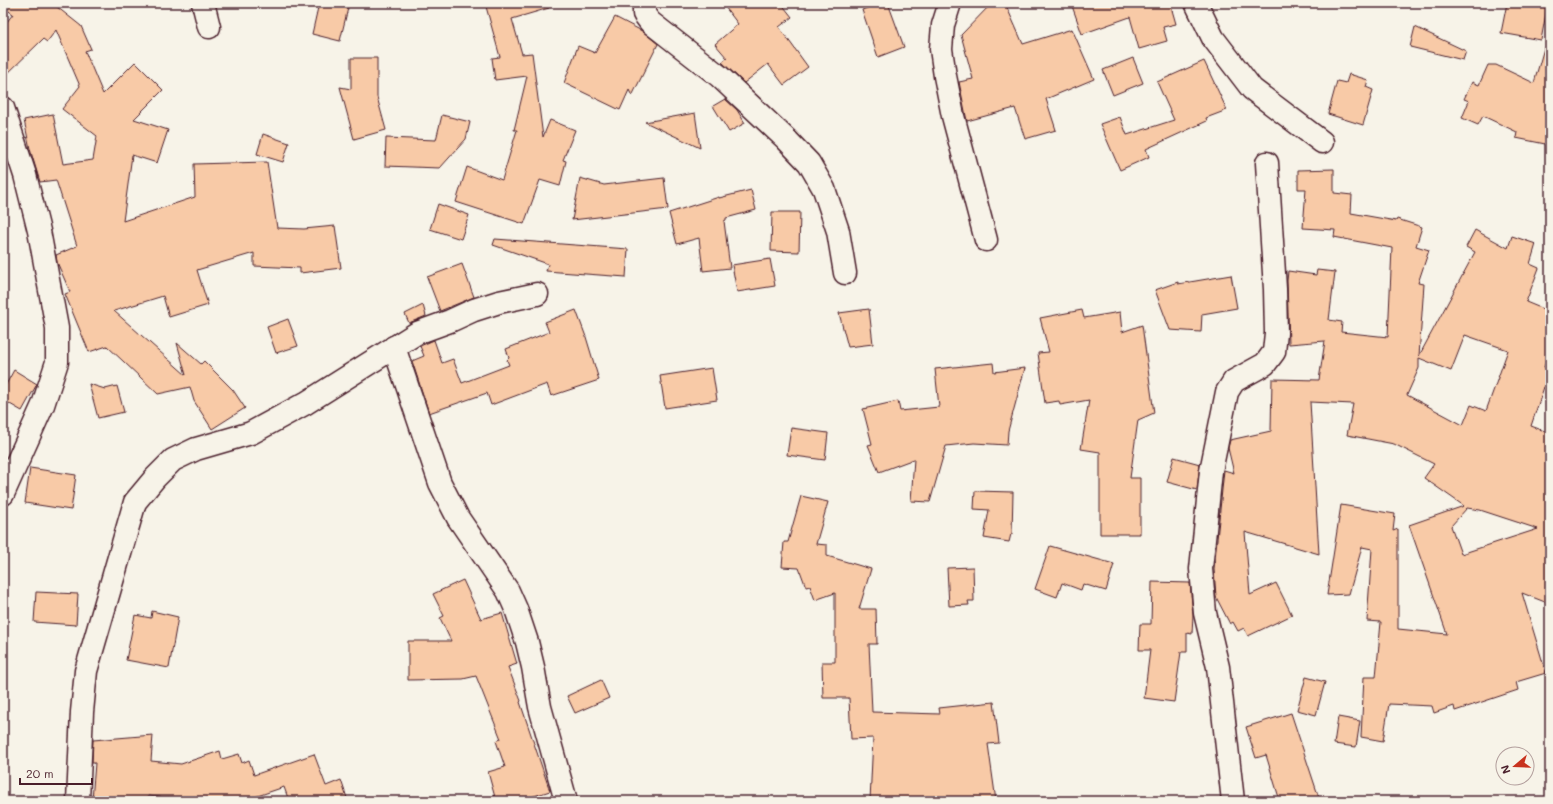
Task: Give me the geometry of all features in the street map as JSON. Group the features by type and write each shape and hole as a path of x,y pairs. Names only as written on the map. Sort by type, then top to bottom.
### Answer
{"street":[{"path":"203,3 209,27"},
{"path":"644,3 644,14 650,22 719,76 786,139 809,163 824,189 838,231 844,273"},
{"path":"950,3 943,26 942,49 945,76 953,116 986,240"},
{"path":"1196,3 1213,38 1252,89 1322,142"},
{"path":"3,108 25,176 38,224 57,328 57,362 44,405 3,494"},
{"path":"1233,801 1218,667 1205,614 1201,569 1211,471 1227,392 1234,381 1265,364 1274,352 1276,333 1275,289 1267,163"},
{"path":"78,801 82,712 86,671 135,502 155,478 173,460 196,449 251,433 306,403 417,333 450,321 474,310 499,302 537,294"},
{"path":"394,347 440,484 458,518 508,591 516,609 527,642 540,708 566,801"}],"building":[{"path":"3,3 52,3 81,26 91,49 85,51 103,94 135,62 163,90 134,119 168,130 157,163 132,155 123,221 195,197 194,164 267,162 277,228 304,229 335,226 341,268 300,273 300,268 254,266 254,253 197,270 208,305 169,317 163,296 114,311 186,375 177,343 201,364 204,361 233,390 245,408 212,429 194,401 190,387 158,394 107,346 89,352 65,294 70,292 57,262 56,255 77,246 56,180 40,182 30,149 24,120 53,114 63,164 93,160 97,136 62,109 80,86 56,30 47,42 43,39 3,78 3,27 13,14 3,7"},
{"path":"319,3 348,8 340,41 312,34"},
{"path":"485,3 549,3 549,8 512,19 522,54 532,53 543,137 550,120 575,130 563,160 566,161 560,186 540,180 524,224 456,202 467,167 502,180 517,130 514,130 527,76 495,80 492,58 500,57"},
{"path":"722,3 781,3 792,17 779,27 808,67 784,85 768,64 744,83 722,62 727,58 715,44 738,24"},
{"path":"880,3 888,3 904,47 878,57 862,10"},
{"path":"992,3 1005,3 1023,44 1072,29 1094,79 1046,99 1056,130 1025,139 1015,108 967,121 959,82 973,79 961,35"},
{"path":"1071,3 1170,3 1176,24 1163,27 1167,41 1139,49 1130,17 1082,34"},
{"path":"1507,3 1548,3 1541,40 1501,33"},
{"path":"615,17 642,31 658,44 632,96 629,90 620,110 564,83 578,46 595,53"},
{"path":"1415,27 1466,51 1463,60 1410,47"},
{"path":"1544,48 1550,49 1550,145 1516,138 1517,132 1483,116 1478,125 1462,118 1469,101 1464,99 1472,82 1479,85 1488,65 1496,65 1534,83"},
{"path":"351,58 377,58 377,97 386,130 354,139 340,87 351,89"},
{"path":"1133,58 1143,83 1113,95 1103,70"},
{"path":"1204,61 1227,110 1206,118 1207,121 1146,149 1149,157 1120,170 1100,124 1120,117 1127,135 1174,120 1157,82"},
{"path":"1349,74 1368,80 1366,87 1373,90 1363,125 1328,114 1337,81 1346,83"},
{"path":"725,99 737,110 745,123 729,132 713,106"},
{"path":"695,113 700,148 645,122"},
{"path":"442,115 470,122 466,139 440,168 385,166 386,138 436,140"},
{"path":"263,134 289,143 283,162 257,154"},
{"path":"1334,169 1334,193 1352,195 1351,213 1396,221 1397,219 1422,227 1416,246 1429,250 1418,283 1424,284 1419,356 1475,252 1466,247 1475,230 1508,248 1512,236 1536,244 1530,264 1539,268 1526,302 1550,312 1550,351 1544,367 1550,370 1550,390 1544,387 1531,426 1550,433 1550,604 1522,593 1546,673 1516,682 1518,690 1455,711 1454,706 1434,713 1432,706 1389,704 1383,741 1361,737 1364,677 1376,677 1381,622 1367,621 1372,549 1362,547 1349,594 1327,595 1341,505 1395,514 1393,531 1398,529 1398,629 1447,634 1409,525 1464,506 1424,478 1434,464 1394,444 1347,435 1353,404 1310,402 1319,554 1245,532 1250,595 1276,583 1292,615 1248,636 1244,628 1238,631 1233,622 1230,624 1216,597 1214,569 1224,470 1234,473 1228,448 1230,440 1271,431 1272,379 1319,380 1325,341 1289,344 1288,271 1316,275 1317,270 1335,272 1329,320 1342,322 1341,332 1388,337 1392,248 1334,237 1335,230 1303,228 1306,189 1298,189 1298,170","holes":["1465,335 1508,350 1486,411 1471,405 1463,425 1407,395 1419,368 1419,358 1451,371","1467,508 1480,510 1538,529 1461,554 1451,526"]},
{"path":"580,178 604,185 664,178 668,209 572,220"},
{"path":"751,190 756,210 726,218 724,221 730,268 703,271 699,238 677,244 669,213 719,197"},
{"path":"438,204 469,215 461,239 430,229"},
{"path":"772,212 800,212 799,252 771,251"},
{"path":"495,239 628,249 626,277 546,271 548,264 493,245"},
{"path":"770,259 775,286 737,292 732,265"},
{"path":"462,264 474,297 440,311 427,277"},
{"path":"1231,275 1237,308 1202,314 1201,332 1170,330 1155,290 1178,282 1178,284"},
{"path":"423,305 426,316 409,323 405,314"},
{"path":"869,309 873,344 848,347 839,313"},
{"path":"576,310 599,380 551,396 547,384 491,405 487,393 429,413 412,361 424,356 420,346 434,340 442,363 453,359 462,383 509,365 507,360 509,358 506,349 549,332 545,322"},
{"path":"1082,310 1084,318 1120,312 1122,332 1142,325 1154,413 1138,420 1130,478 1140,478 1140,534 1100,534 1100,452 1081,449 1089,400 1060,405 1059,401 1045,403 1038,353 1049,352 1040,318"},
{"path":"288,319 298,346 276,353 267,327"},
{"path":"993,363 994,372 1025,368 1008,431 1007,445 974,443 946,446 930,502 911,501 914,459 879,472 868,445 872,444 863,409 898,401 900,411 939,407 935,369"},
{"path":"712,368 717,400 665,408 660,376"},
{"path":"14,370 37,384 22,411 3,400 3,390"},
{"path":"89,384 105,389 117,386 124,412 98,418"},
{"path":"791,428 828,433 825,460 787,455"},
{"path":"1174,457 1200,464 1197,490 1167,482"},
{"path":"30,468 76,475 71,510 25,503"},
{"path":"975,491 1013,492 1012,534 1009,542 984,538 989,510 974,509"},
{"path":"801,496 828,502 816,544 827,545 827,556 871,569 859,609 876,609 877,644 869,644 872,712 940,714 939,708 994,702 999,743 988,744 996,801 870,801 873,738 851,739 849,698 823,698 822,662 835,662 835,593 815,600 810,586 806,587 799,568 782,567 784,542 788,542"},
{"path":"1050,546 1114,564 1106,591 1083,584 1081,590 1062,583 1057,597 1035,589"},
{"path":"973,567 974,601 968,601 969,605 949,606 947,568"},
{"path":"463,580 481,619 502,613 517,664 508,667 521,701 520,702 550,791 518,801 496,801 488,772 505,767 496,741 501,739 476,676 463,679 408,680 408,641 451,641 440,618 444,616 433,594"},
{"path":"1152,582 1190,583 1193,615 1192,634 1187,633 1187,652 1181,652 1174,702 1144,698 1150,650 1139,650 1140,624 1151,624"},
{"path":"36,592 78,594 76,625 34,622"},
{"path":"152,611 178,617 169,668 126,660 135,615 151,618"},
{"path":"1306,677 1325,682 1316,715 1297,710"},
{"path":"601,680 609,698 575,713 567,696"},
{"path":"1291,713 1320,801 1280,801 1266,755 1256,758 1246,727"},
{"path":"1338,717 1360,721 1356,747 1334,744"},
{"path":"153,735 151,761 181,764 220,751 222,759 239,754 242,763 249,760 254,775 314,754 326,786 341,780 348,801 289,801 284,787 243,801 200,801 148,796 148,801 92,800 95,763 92,763 93,740"}]}
